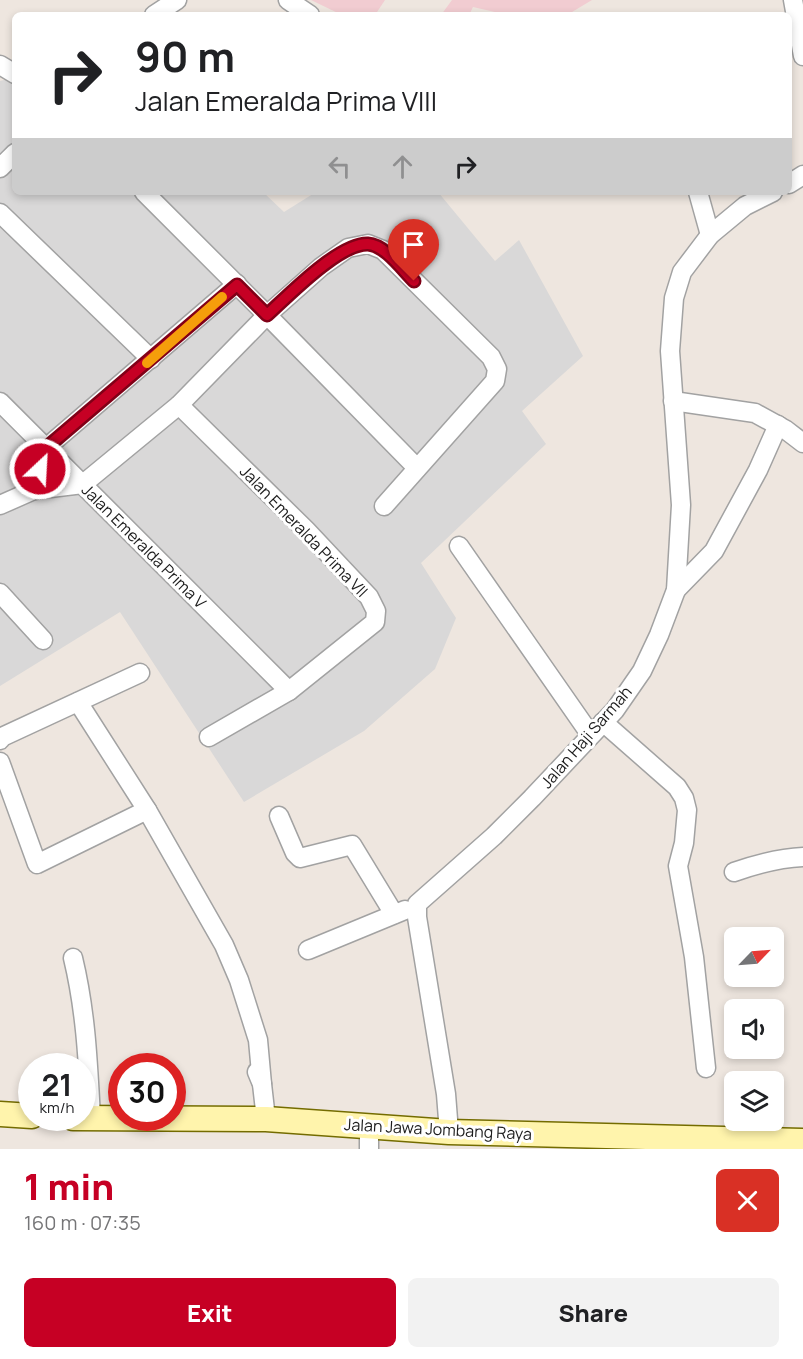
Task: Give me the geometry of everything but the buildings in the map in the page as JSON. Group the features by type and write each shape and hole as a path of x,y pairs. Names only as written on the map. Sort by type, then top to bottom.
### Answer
{"main road":[{"path":"0,1114 18,1115"},
{"name":"Jalan Jawa Jombang Raya","path":"96,1118 266,1119 369,1138 449,1132 712,1144 803,1141"}],"street":[{"path":"159,12 177,0"},
{"path":"288,0 306,12"},
{"path":"793,0 803,56"},
{"path":"0,168 12,156"},
{"path":"147,195 417,468"},
{"path":"699,195 710,235"},
{"name":"Jalan Haji Sarmah","path":"308,950 417,904 502,829 615,710 642,671 676,590 681,505 670,351 674,298 682,272 710,235 745,206 767,195"},
{"path":"0,213 151,359"},
{"path":"0,505 34,490 83,484 178,405 267,315 321,267 348,248 368,244 383,250 490,357 497,369 495,381 384,506"},
{"path":"34,490 46,448 237,285"},
{"path":"673,400 755,413 803,443"},
{"name":"Jalan Emeralda Prima V","path":"0,402 289,691"},
{"name":"Jalan Emeralda Prima VII","path":"178,405 314,539 369,597 376,611 375,622 289,691 209,737"},
{"path":"676,590 714,551 758,470 777,425"},
{"path":"459,546 597,728 669,779 684,798 687,810 684,843 678,866 694,957 705,1068"},
{"path":"0,593 43,640"},
{"path":"0,740 2,737 140,673"},
{"path":"78,702 147,810 224,945 239,980 246,1043 262,1084 266,1119"},
{"path":"0,762 37,864 147,810"},
{"path":"279,816 295,853 300,858 352,845 394,914"},
{"path":"734,872 785,858 803,857"},
{"path":"417,904 417,916 446,1094 449,1132"},
{"path":"74,958 86,1029 85,1053"}],"shaded area":[{"path":"311,0 385,0 377,12 336,12"},
{"path":"452,0 592,0 572,12 495,12 473,7 470,12 443,12"},
{"path":"12,78 12,195 266,195 284,212 311,195 440,195 495,261 519,240 583,356 522,411 546,444 421,563 456,618 435,669 364,731 244,802 120,612 0,686 0,81"}],"slow traffic":[{"path":"147,363 222,297"}],"route":[{"path":"40,469 46,448 237,285 267,315 321,267 348,248 368,244 383,250 414,281"}]}
